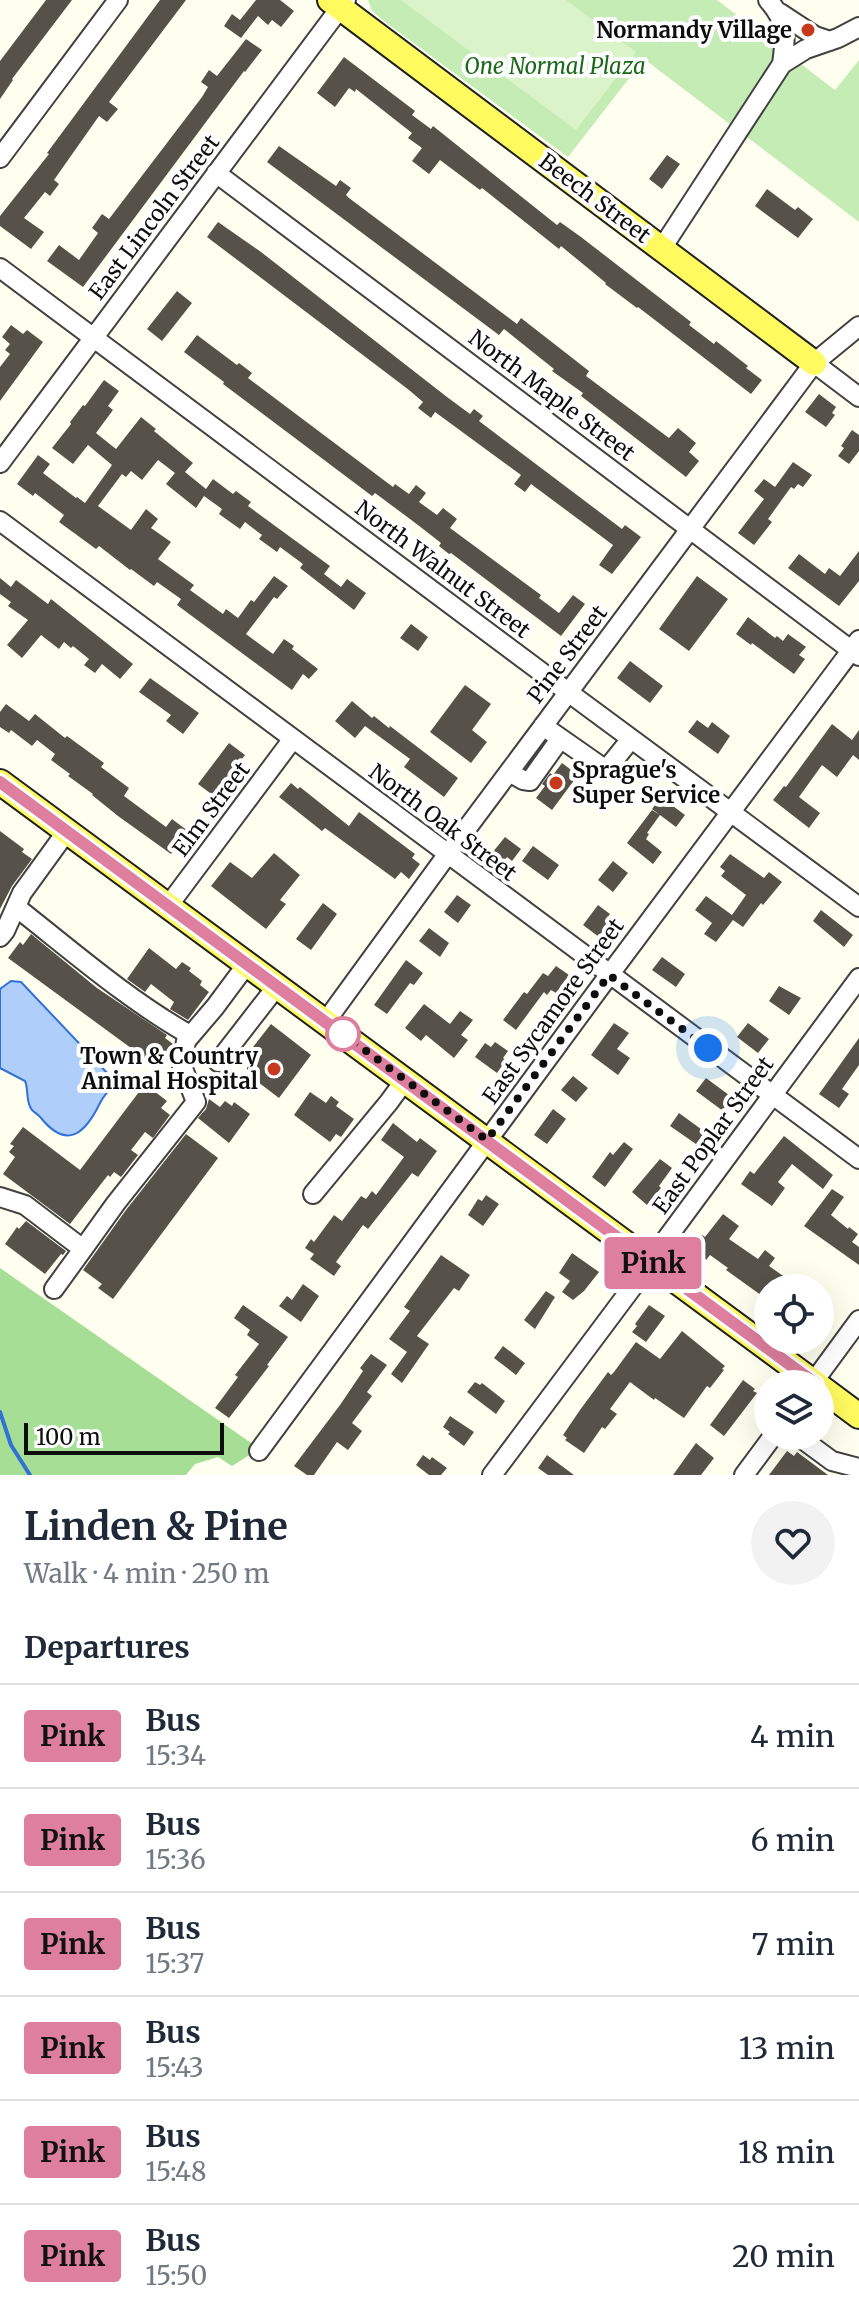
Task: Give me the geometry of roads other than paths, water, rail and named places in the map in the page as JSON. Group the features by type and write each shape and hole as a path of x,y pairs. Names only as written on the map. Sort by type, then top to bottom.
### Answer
{"main road":[{"name":"Beech Street","path":"339,3 814,363"},
{"path":"0,782 796,1370"},
{"path":"834,1398 859,1416"}],"street":[{"path":"0,158 118,0"},
{"name":"East Lincoln Street","path":"0,463 339,3"},
{"path":"774,7 785,31 782,64"},
{"path":"774,7 815,36 830,41"},
{"path":"662,248 782,64 806,49 859,27"},
{"name":"North Maple Street","path":"216,173 690,529 856,648"},
{"name":"North Walnut Street","path":"0,268 859,907"},
{"name":"Pine Street","path":"326,1021 814,363 859,326"},
{"name":"Beech Street","path":"814,363 859,397"},
{"name":"North Oak Street","path":"0,521 859,1159"},
{"name":"East Sycamore Street","path":"259,1451 730,812 856,648"},
{"path":"543,726 606,770 631,739"},
{"path":"509,772 530,781 560,739"},
{"name":"Elm Street","path":"168,906 292,740"},
{"path":"0,937 22,893 67,831"},
{"path":"16,907 122,989 190,1035"},
{"path":"54,1289 116,1203 196,1102 182,1066 186,1041 247,964"},
{"name":"East Poplar Street","path":"492,1475 859,978"},
{"path":"218,1062 277,986"},
{"path":"313,1194 405,1080"},
{"path":"0,1197 25,1205 83,1249"},
{"path":"825,1370 859,1320"},
{"path":"744,1475 763,1450"},
{"path":"817,1450 832,1461 859,1468"}],"water":[{"path":"11,981 21,982 111,1077 110,1088 94,1114 75,1134 59,1134 50,1128 30,1107 25,1081 0,1068 0,989"}],"waterway":[{"path":"0,1412 11,1445 30,1475"}],"place":[{"name":"Normandy Village","path":"808,30"},
{"name":"Sprague's Super Service","path":"556,783"},
{"name":"Town & Country Animal Hospital","path":"274,1069"}],"park label":[{"name":"One Normal Plaza","path":"555,66"}]}
